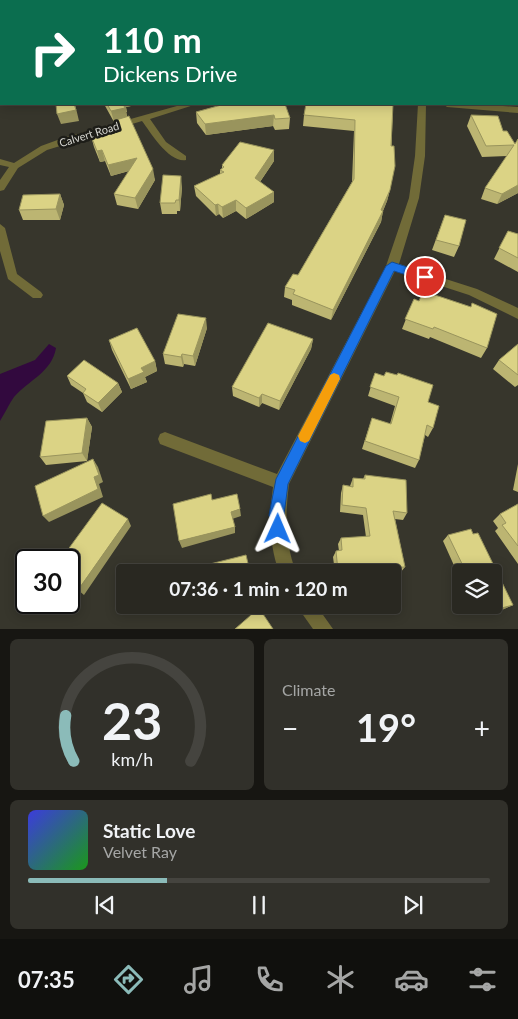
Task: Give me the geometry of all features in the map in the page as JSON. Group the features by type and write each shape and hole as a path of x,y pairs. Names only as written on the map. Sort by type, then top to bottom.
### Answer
{"street":[{"name":"Calvert Road","path":"0,188 15,166 44,148 190,105"},
{"path":"285,564 279,542 277,515 281,483 392,266 414,198 420,156 422,105"},
{"path":"458,105 518,110"},
{"path":"144,118 163,144 183,158"},
{"path":"0,162 15,166"},
{"path":"0,228 12,276 37,295"},
{"path":"392,266 474,293 505,306 518,314"},
{"path":"165,439 281,483"},
{"path":"312,614 324,629"}],"shaded area":[{"path":"49,344 56,348 50,363 45,370 14,397 0,421 0,374 35,360"}],"building":[{"path":"56,105 74,105 76,110 57,114"},
{"path":"108,105 124,105 125,108 111,111"},
{"path":"221,105 285,105 290,118 275,119 274,115 205,124 196,112"},
{"path":"306,105 393,105 391,146 394,146 395,166 390,190 381,210 383,211 333,310 293,294 295,290 285,287 293,274 298,275 354,179 355,120 304,115"},
{"path":"471,115 498,116 503,131 507,131 515,144 518,139 518,185 502,194 485,188 514,145 486,146"},
{"path":"129,116 153,169 135,198 114,194 137,158 108,165 102,150 97,151 91,136 121,130 116,120"},
{"path":"240,142 274,150 255,178 274,192 246,208 236,200 222,207 218,204 215,205 194,186 224,172 220,170 224,167 222,165"},
{"path":"163,175 181,176 179,200 176,200 175,203 160,203"},
{"path":"60,194 56,209 19,210 23,195"},
{"path":"445,215 466,220 459,246 436,240"},
{"path":"508,231 518,234 518,258 499,248"},
{"path":"423,291 471,307 472,303 497,314 487,348 434,327 433,329 405,319 414,299 419,301"},
{"path":"178,314 206,318 193,356 182,354 181,357 163,354"},
{"path":"268,323 313,339 280,401 262,394 259,398 232,387"},
{"path":"137,328 155,361 141,368 144,372 128,379 109,340"},
{"path":"518,344 518,375 499,360"},
{"path":"84,360 118,383 98,403 83,393 86,389 67,376"},
{"path":"386,372 397,375 398,373 433,385 428,402 439,406 433,428 427,425 419,460 365,441 372,418 391,424 399,397 370,387 375,373 384,376"},
{"path":"87,418 82,453 40,457 46,421"},
{"path":"93,459 99,475 94,477 98,489 43,516 35,486"},
{"path":"365,475 406,480 407,513 393,511 405,567 401,567 401,564 337,564 336,551 342,550 341,538 370,536 366,508 342,505 343,485 353,487 353,478 365,479"},
{"path":"211,494 212,500 237,494 240,509 231,512 235,527 179,541 173,504"},
{"path":"102,503 128,519 80,587 80,549 68,549"},
{"path":"518,504 518,546 502,525 506,523 500,514"},
{"path":"471,529 473,534 478,533 493,564 462,564 448,535"},
{"path":"246,555 248,564 210,564"},
{"path":"502,582 513,605 502,608"},
{"path":"252,614 263,614 273,629 235,629"}],"slow traffic":[{"path":"305,436 334,379"}],"route":[{"path":"278,529 277,515 281,483 392,266 425,277"}]}
